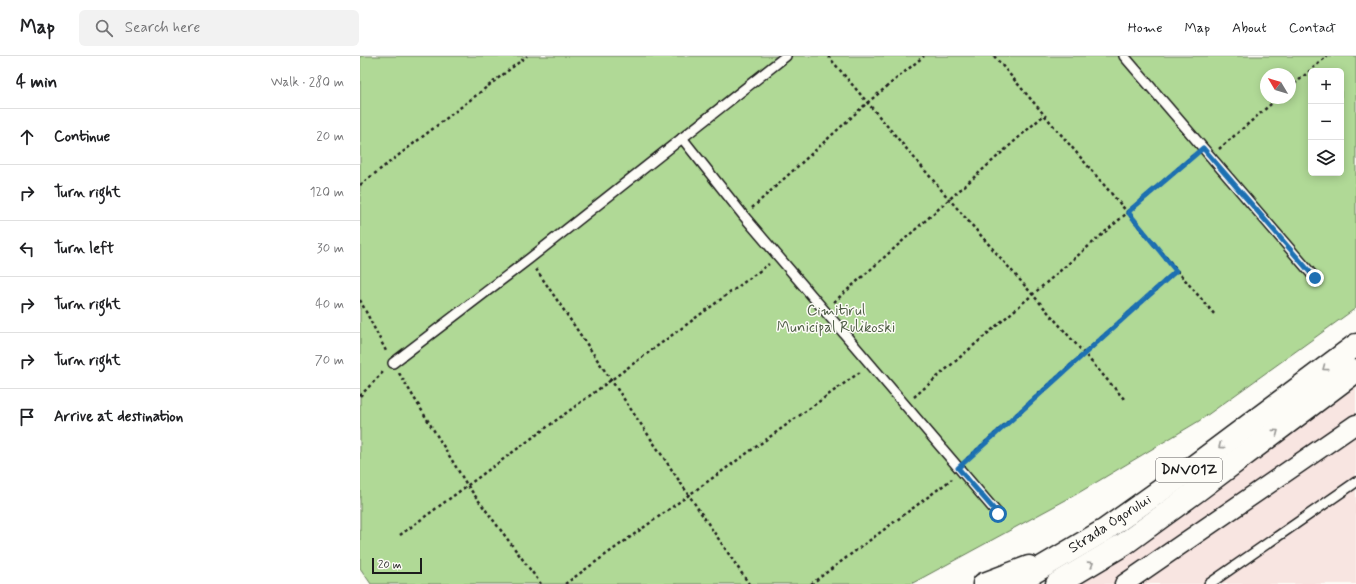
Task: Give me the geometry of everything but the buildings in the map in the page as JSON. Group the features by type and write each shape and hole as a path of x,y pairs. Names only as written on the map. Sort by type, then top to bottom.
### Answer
{"highway":[{"name":"Strada Ogorului","path":"1014,584 1105,530 1179,478 1356,344"},
{"name":"Strada Ogorului","path":"1065,582 1124,544 1356,372"},
{"path":"984,584 1019,570 1059,558"}],"street":[{"path":"1124,584 1356,424"}],"lane":[{"path":"392,362 529,259 786,56"},
{"path":"1124,56 1315,278"},
{"path":"682,138 743,216 998,514"},
{"path":"1209,584 1356,482"}],"path":[{"path":"360,185 528,56"},
{"path":"828,56 949,199 1124,399"},
{"path":"743,216 867,103 924,56"},
{"path":"994,56 1215,315"},
{"path":"1296,83 1327,56"},
{"path":"1210,156 1271,104"},
{"path":"824,311 1044,115"},
{"path":"904,404 1203,148"},
{"path":"400,535 778,257"},
{"path":"529,259 749,584"},
{"path":"811,584 960,470 1084,353 1176,271"},
{"path":"360,300 392,362 467,485 541,584"},
{"path":"360,396 392,362"},
{"path":"565,584 870,365"}],"shaded area":[{"path":"1356,376 1356,584 1071,584"}],"green space":[{"name":"Cimitirul Municipal Rulikoski","path":"360,56 1356,56 1356,308 1199,421 1075,495 911,584 371,584 360,568"}],"route":[{"path":"998,514 958,468 1176,271 1128,212 1203,148 1315,278"}]}
